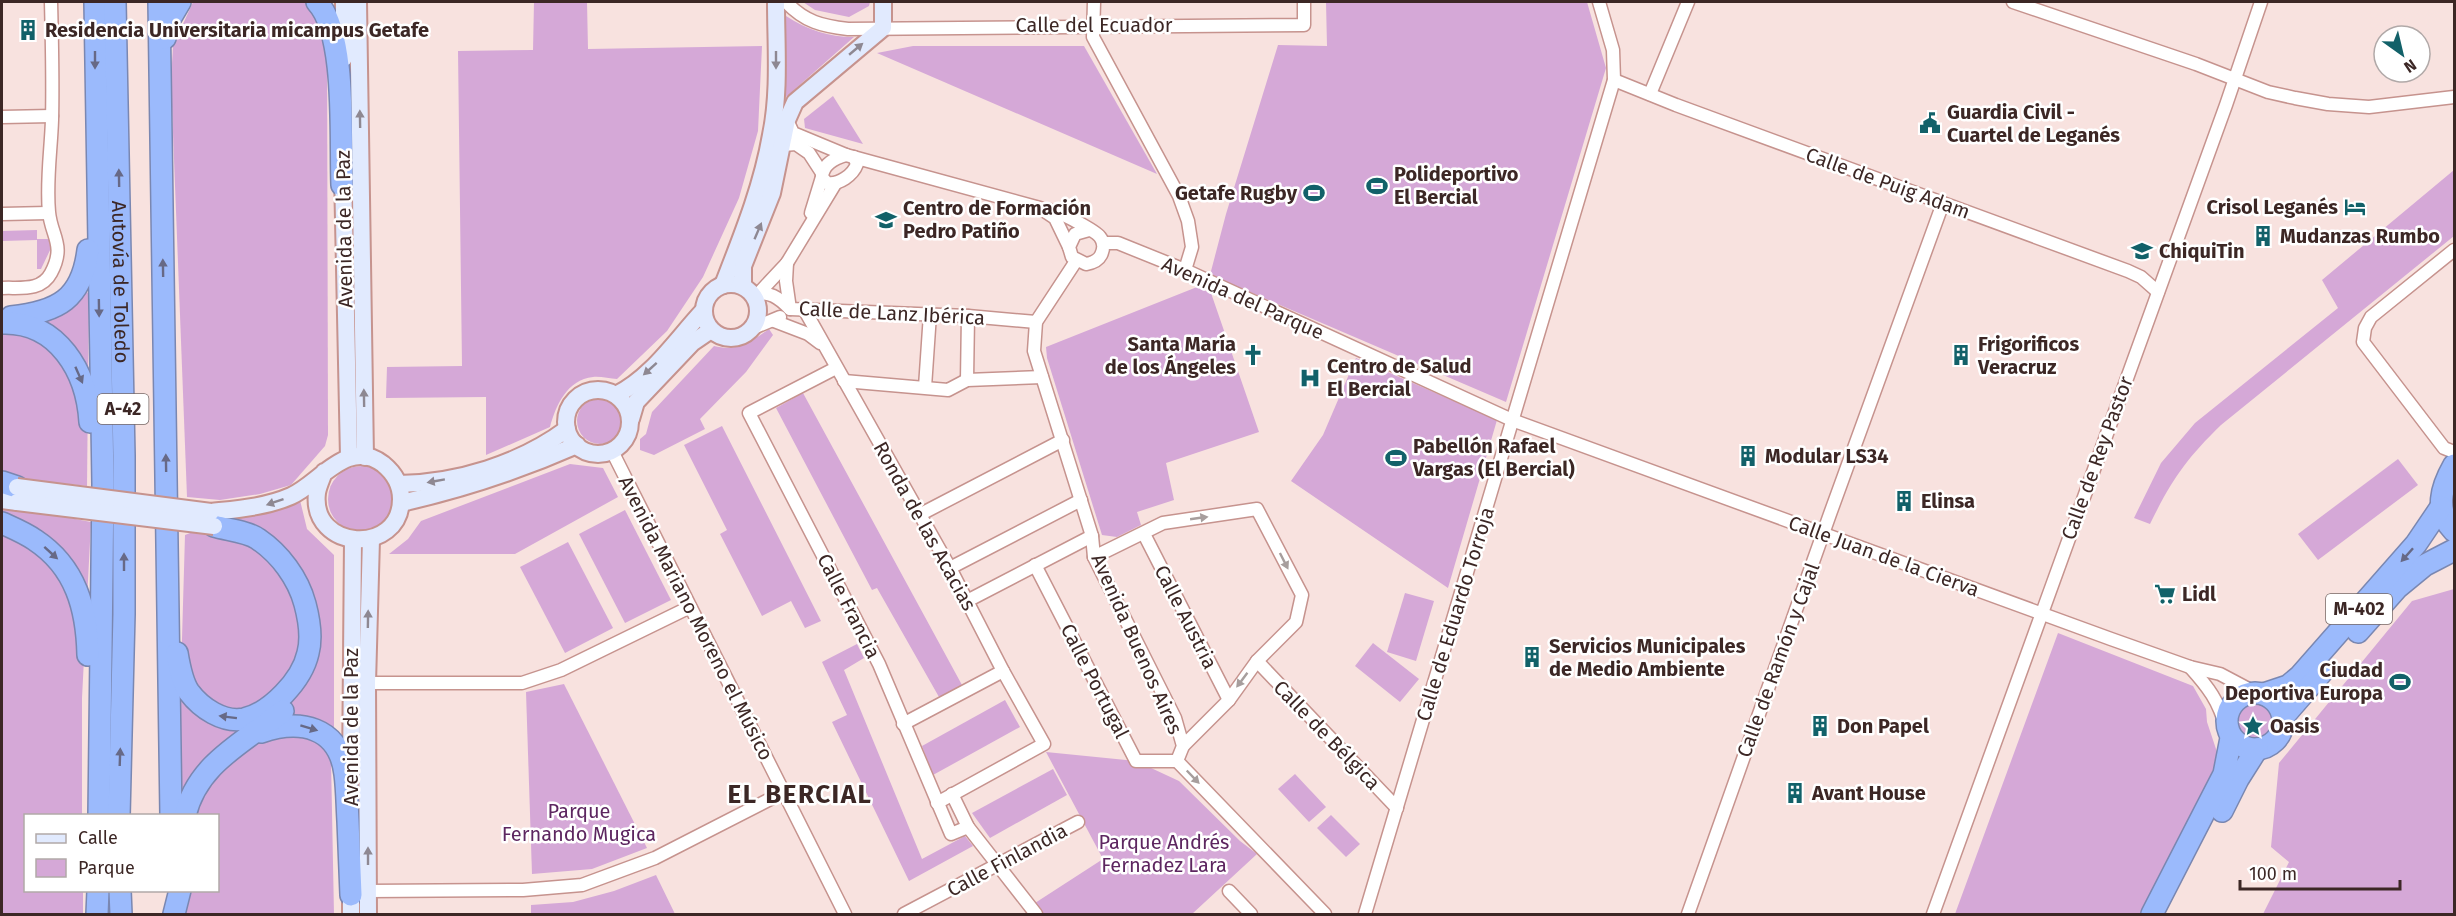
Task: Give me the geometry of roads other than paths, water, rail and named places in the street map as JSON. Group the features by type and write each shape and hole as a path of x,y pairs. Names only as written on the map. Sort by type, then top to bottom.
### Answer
{"highway":[{"name":"Autovía de Toledo","path":"95,2 96,186 103,484 99,809"},
{"name":"Autovía de Toledo","path":"115,2 124,456 124,614 119,814"},
{"path":"159,2 171,814"},
{"path":"160,74 170,19 180,2"},
{"path":"318,2 331,24 338,60 342,185"},
{"path":"2,317 43,312 71,297 86,272 96,186"},
{"path":"2,323 32,327 52,338 68,353 85,389 92,447 103,484"},
{"name":"M-402","path":"2152,915 2224,774 2229,733 2226,718 2229,707 2244,694 2288,686 2300,676 2416,544 2440,507 2450,460"},
{"path":"2440,507 2454,531"},
{"path":"168,605 179,665 188,690 202,706 219,717 243,719 272,705 288,691 309,652 309,620 300,586 281,559 256,537 213,519"},
{"path":"186,814 196,787 206,773 234,746 281,712 297,695 313,662 318,639 318,617 306,577 294,557 271,535 213,519"},
{"path":"2,522 36,540 58,559 73,581 85,610 88,641 89,764 99,809"},
{"name":"M-402","path":"2168,915 2238,779 2257,749 2272,743 2280,735 2283,717 2397,588 2425,565 2454,550"},
{"path":"2259,693 2272,698 2280,707 2283,717"},
{"path":"234,746 274,728 302,725 325,735 337,748 345,772 357,900"},
{"path":"2229,733 2247,749 2257,749"},
{"path":"97,915 98,892"},
{"path":"120,892 121,915"},
{"path":"172,892 173,915"},
{"path":"173,915 180,892"}],"street":[{"path":"2,288 32,287 42,284 50,274 57,258 57,239 48,213 52,116 51,2"},
{"name":"Avenida de la Paz","path":"344,2 342,185 357,457"},
{"name":"Avenida de la Paz","path":"357,457 358,2"},
{"path":"723,285 761,181 772,134 776,97 776,2"},
{"name":"Calle del Ecuador","path":"786,2 820,26 848,29 1304,24 1304,2"},
{"path":"751,329 758,312 743,266 772,193 787,120 795,102 884,27 884,2"},
{"path":"1094,2 1093,37 1179,196 1188,221 1192,248 1185,270"},
{"name":"Calle de Eduardo Torroja","path":"1365,915 1614,80 1613,50 1599,2"},
{"path":"1650,94 1689,2"},
{"path":"2013,2 2268,92 2343,106 2388,106 2454,97"},
{"name":"Calle de Rey Pastor","path":"1933,915 2261,2"},
{"name":"Calle de Puig Adam","path":"1614,80 2128,271 2140,277 2158,292"},
{"path":"2,117 52,116"},
{"path":"787,120 793,133 850,156 1055,211 1098,234 1103,243 1102,253 1096,261 1086,264 1076,261 1055,218 1040,207"},
{"path":"783,145 796,144 809,153 827,183 835,184"},
{"path":"850,156 857,164 854,171"},
{"path":"807,228 822,175 829,164 850,156"},
{"path":"751,291 787,262 835,184 866,166 890,166"},
{"name":"Calle de Ramón y Cajal","path":"1688,915 1822,535 1944,203"},
{"path":"2,214 48,213"},
{"path":"1069,247 1075,234 1089,230"},
{"name":"Avenida del Parque","path":"1103,243 1118,243 1185,270 1512,420"},
{"path":"2450,460 2363,342 2365,328 2371,317 2454,250"},
{"name":"Avenida Buenos Aires","path":"1076,261 1036,322 1034,351 1092,536 1094,557 1175,718 1183,746 1177,761 1325,915"},
{"path":"703,311 706,324 711,330 728,338 741,337 751,329 774,321 790,309 786,281 787,262"},
{"path":"616,394 629,388 667,354 703,311 707,297 717,287 723,285 751,291"},
{"name":"Calle de Lanz Ibérica","path":"751,291 777,296 790,309 968,316 1036,322"},
{"name":"Ronda de las Acacias","path":"804,309 950,567 1003,671 1044,744 952,794"},
{"path":"926,387 930,314"},
{"path":"967,380 968,316"},
{"path":"774,321 808,334 825,348"},
{"path":"631,419 624,403 616,394 604,390 588,391 575,400 566,414 570,439 577,446 595,454 612,451 623,443 630,432 636,402 692,344 711,330"},
{"name":"Calle Francia","path":"836,368 749,413 879,664 951,834 968,827"},
{"path":"844,381 948,390 967,380 1042,377"},
{"name":"Calle Juan de la Cierva","path":"1512,420 2042,614 2190,667 2220,674 2259,693"},
{"path":"399,484 465,476 529,453 567,429"},
{"path":"919,515 1063,440"},
{"path":"401,503 456,491 577,446"},
{"name":"Avenida Mariano Moreno el Músico","path":"612,451 845,915"},
{"path":"8,491 213,519 264,506 293,495 324,472 357,457 380,461 391,471 399,484 401,503 396,519 386,531 371,539 353,540 337,535 325,524 318,509 317,493 324,472"},
{"path":"950,567 1081,501"},
{"path":"1094,557 1163,523 1257,509 1302,596 1296,622 1257,661 1228,700 1183,746"},
{"name":"Calle Austria","path":"1144,534 1228,700"},
{"path":"967,602 1092,536"},
{"path":"368,915 357,900 371,539"},
{"name":"Avenida de la Paz","path":"353,540 357,900"},
{"name":"Calle Portugal","path":"1035,565 1136,761 1177,761"},
{"path":"367,683 522,683 561,670 690,607"},
{"name":"Calle de Bélgica","path":"1257,661 1397,808"},
{"path":"2190,667 2221,708 2229,733"},
{"path":"903,724 1003,671"},
{"path":"357,900 582,885 655,858 784,792"},
{"path":"937,803 952,794 968,827 1036,915"},
{"name":"Calle Finlandia","path":"904,915 1078,822"},
{"path":"1229,891 1251,915"}],"place":[{"name":"Residencia Universitaria micampus Getafe","path":"28,30"},
{"name":"Guardia Civil - Cuartel de Leganés","path":"1930,123"},
{"name":"Polideportivo El Bercial","path":"1377,186"},
{"name":"Getafe Rugby","path":"1314,193"},
{"name":"Crisol Leganés","path":"2355,207"},
{"name":"Centro de Formación Pedro Patiño","path":"886,220"},
{"name":"Mudanzas Rumbo","path":"2263,236"},
{"name":"ChiquiTin","path":"2142,251"},
{"name":"Santa María de los Ángeles","path":"1253,355"},
{"name":"Frigorificos Veracruz","path":"1961,355"},
{"name":"Centro de Salud El Bercial","path":"1310,378"},
{"name":"Modular LS34","path":"1748,456"},
{"name":"Pabellón Rafael Vargas (El Bercial)","path":"1396,458"},
{"name":"Elinsa","path":"1904,501"},
{"name":"Lidl","path":"2165,594"},
{"name":"Servicios Municipales de Medio Ambiente","path":"1532,657"},
{"name":"Ciudad Deportiva Europa","path":"2400,682"},
{"name":"Don Papel","path":"1820,726"},
{"name":"Oasis","path":"2253,726"},
{"name":"Avant House","path":"1795,793"}],"district":[{"name":"EL BERCIAL","path":"800,794"}],"park label":[{"name":"Parque Fernando Mugica","path":"579,822"},
{"name":"Parque Andrés Fernadez Lara","path":"1164,854"}]}
